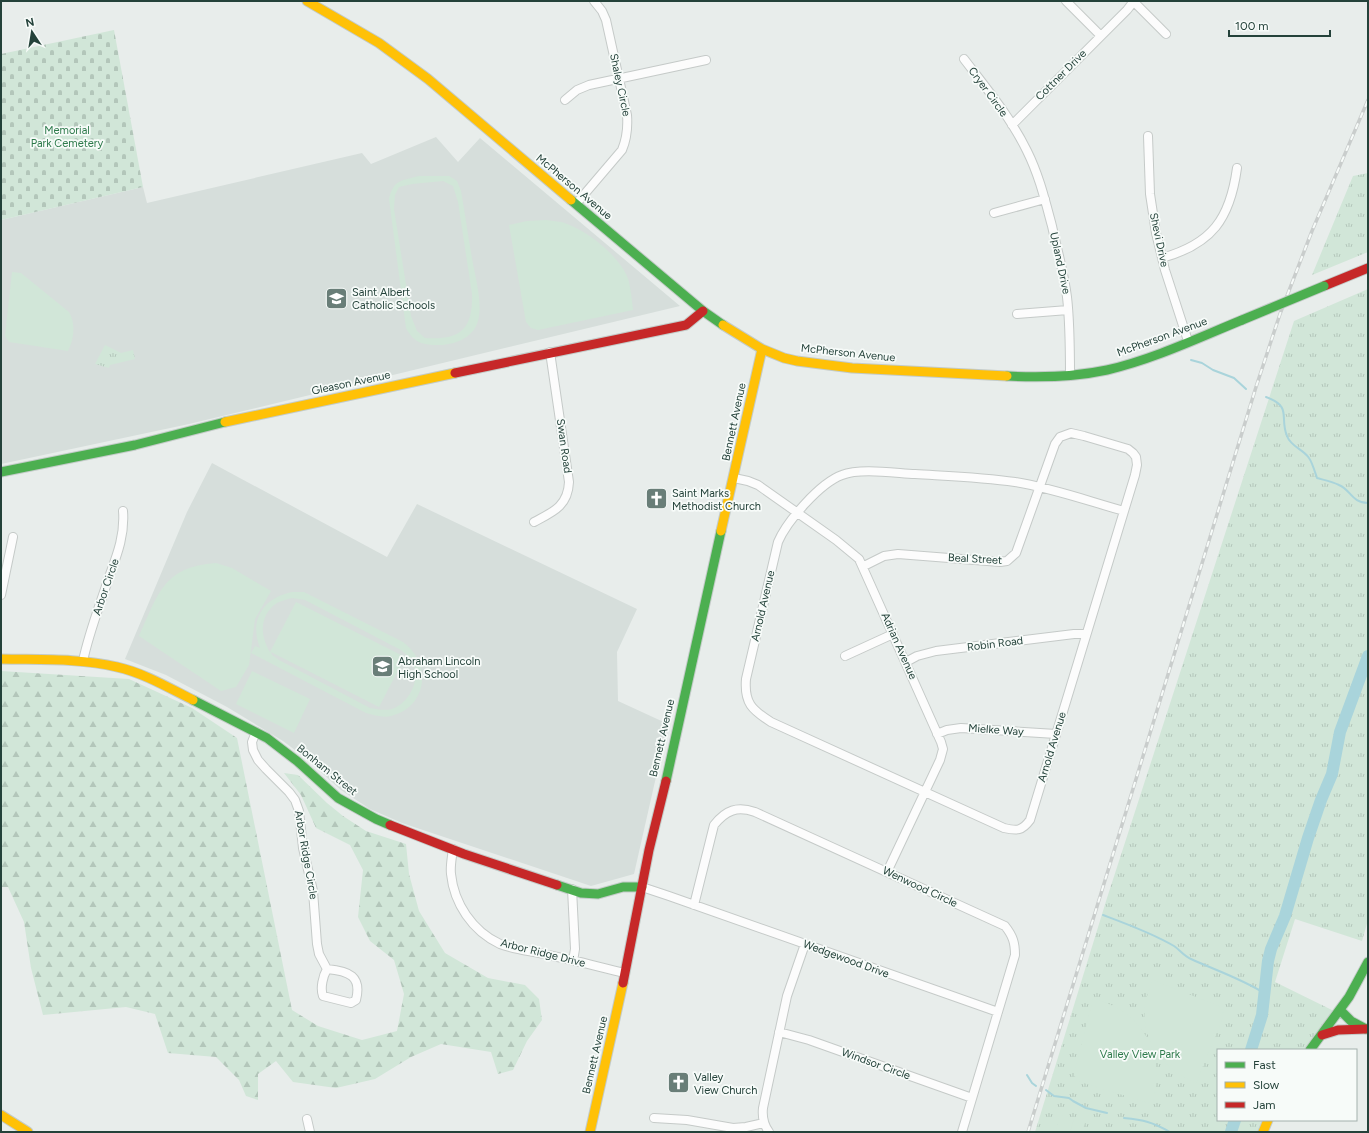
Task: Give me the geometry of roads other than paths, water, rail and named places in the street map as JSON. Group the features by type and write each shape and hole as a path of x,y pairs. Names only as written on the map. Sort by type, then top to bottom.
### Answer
{"main road":[{"name":"McPherson Avenue","path":"307,1 379,43 431,81 703,311 738,336 762,350 786,358 832,366 876,369 1028,377 1070,376 1124,365 1152,356 1368,268"},
{"name":"Gleason Avenue","path":"1,472 135,445 211,425 550,352 686,325 703,311"},
{"name":"Bennett Avenue","path":"590,1132 625,973 657,812 669,766 762,350"},
{"name":"Bonham Street","path":"1,659 83,661 118,667 147,677 256,732 281,749 326,788 349,805 376,819 506,869 581,893 604,893 623,887 642,887"},
{"path":"1311,1049 1341,1012 1359,982 1368,962"},
{"path":"1341,1012 1351,1021 1367,1029"},
{"path":"1322,1035 1338,1030 1367,1029"},
{"path":"1,1115 28,1132"},
{"path":"1263,1132 1268,1121"}],"street":[{"name":"Shaley Circle","path":"576,204 617,157 626,142 628,122 606,20 602,11 594,1"},
{"path":"1066,1 1101,36"},
{"path":"1134,1 1166,34"},
{"name":"Cottner Drive","path":"1012,125 1127,10 1134,1"},
{"name":"Cryer Circle","path":"964,59 997,101 1012,125"},
{"path":"565,100 572,93 583,87 706,60"},
{"name":"Upland Drive","path":"1012,125 1029,155 1045,199 1065,286 1068,310 1070,376"},
{"name":"Shevi Drive","path":"1148,136 1150,194 1155,226 1162,258 1182,327 1188,341"},
{"path":"1162,258 1180,253 1193,247 1212,232 1224,216 1232,197 1237,168"},
{"path":"994,213 1045,199"},
{"path":"1017,314 1068,310"},
{"name":"Swan Road","path":"534,522 560,506 565,501 569,492 570,482 550,352"},
{"name":"Beal Street","path":"864,566 884,556 898,554 1000,562 1007,561 1016,553 1055,444 1060,437 1071,433 1128,449 1136,457 1136,470 1124,511"},
{"name":"Arnold Avenue","path":"852,472 1002,480 1024,483 1124,511 1030,820 1021,829 1014,831 1004,828 770,722 756,712 749,704 745,689 746,679 778,542 788,523 798,513 830,480 852,472"},
{"name":"Adrian Avenue","path":"734,478 758,485 852,552 859,559 864,566 943,749 942,756 926,793 887,872"},
{"name":"Arbor Circle","path":"83,661 86,644 120,546 124,524 123,511"},
{"path":"1,595 13,537"},
{"path":"845,656 893,634"},
{"name":"Robin Road","path":"906,662 917,656 936,651 1074,634 1086,634"},
{"name":"Mielke Way","path":"937,734 947,730 961,728 1056,734"},
{"name":"Arbor Ridge Circle","path":"256,732 252,742 253,750 258,760 289,792 300,811 303,848 313,891 318,954 327,969"},
{"name":"Wenwood Circle","path":"694,905 714,825 720,817 734,810 741,809 755,812 1005,926 1011,933 1015,945 1015,955 962,1132"},
{"name":"Arbor Ridge Drive","path":"452,849 451,872 457,899 467,916 481,932 500,944 625,973"},
{"name":"Wedgewood Drive","path":"642,887 998,1012"},
{"path":"572,889 575,949 573,961"},
{"path":"769,1132 762,1115 763,1108 787,996 805,944"},
{"path":"327,969 349,974 355,978 359,988 356,1000 351,1003 323,996 322,988 324,975 327,969"},
{"name":"Windsor Circle","path":"779,1032 809,1040 972,1098"},
{"path":"654,1118 687,1120 734,1128 764,1123"},
{"path":"308,1119 310,1132"}],"waterway":[{"path":"1191,360 1202,363 1213,370 1234,378 1246,389"},
{"path":"1266,397 1280,405 1284,413 1285,429 1289,440 1309,458 1317,478 1339,485 1358,501 1368,503"},
{"path":"1251,1049 1262,1015 1268,961 1271,949 1285,916 1308,838 1332,774 1340,732 1368,656"},
{"path":"1103,915 1157,937 1174,946 1189,958 1238,979 1264,993"},
{"path":"1027,1075 1036,1086"},
{"path":"1046,1090 1054,1096 1069,1098 1086,1108 1107,1113"},
{"path":"1124,1118 1148,1122 1170,1132"},
{"path":"1231,1132 1235,1121"}],"railway":[{"path":"1028,1132 1256,387 1280,314 1312,231 1368,100"}],"place":[{"name":"Saint Albert Catholic Schools","path":"336,298"},
{"name":"Saint Marks Methodist Church","path":"656,499"},
{"name":"Abraham Lincoln High School","path":"382,667"},
{"name":"Valley View Church","path":"678,1083"}],"park label":[{"name":"Memorial Park Cemetery","path":"67,136"},
{"name":"Valley View Park","path":"1140,1054"}]}
